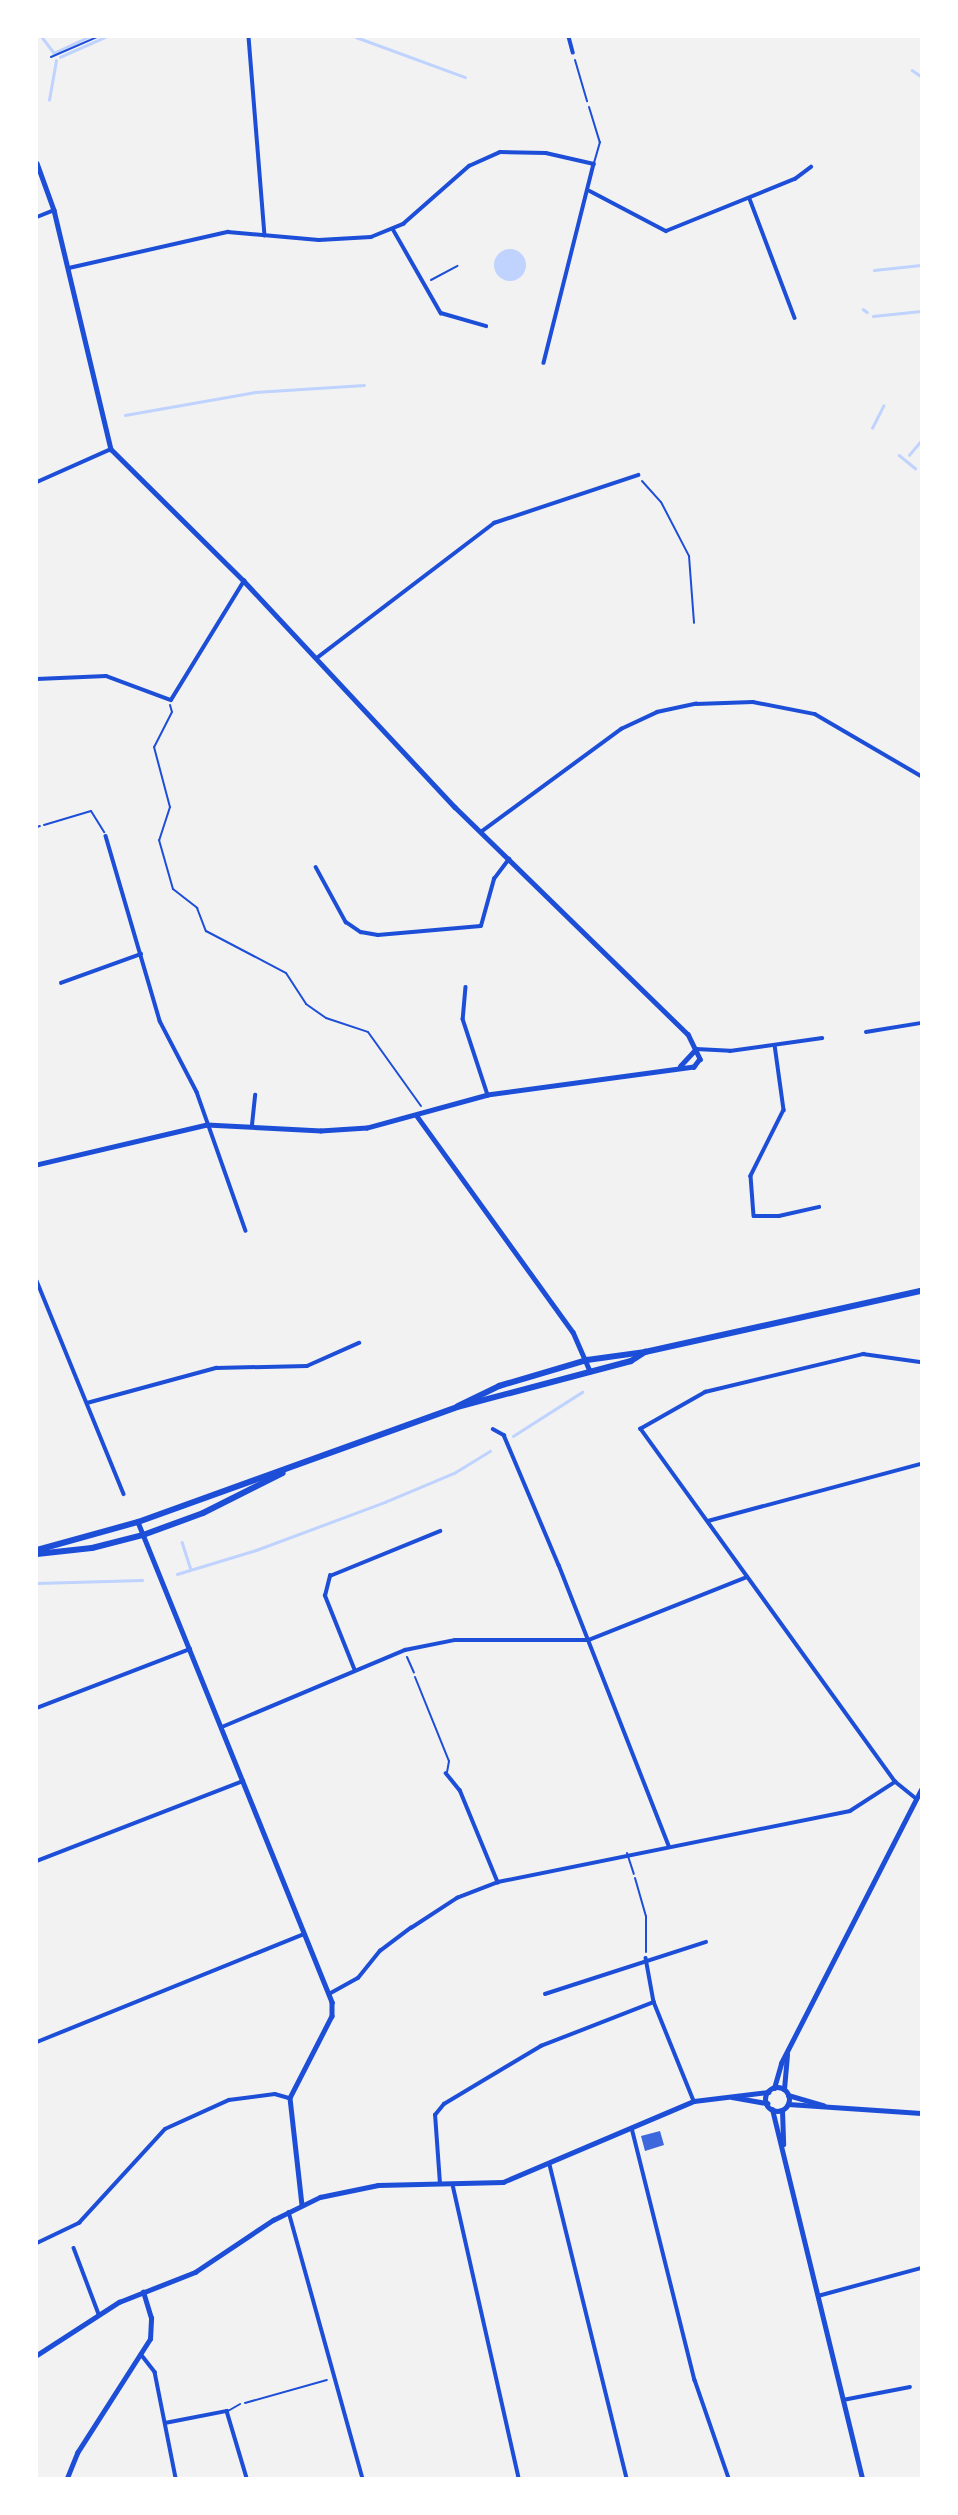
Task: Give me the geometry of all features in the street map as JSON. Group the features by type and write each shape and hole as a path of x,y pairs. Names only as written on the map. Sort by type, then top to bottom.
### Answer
{"main road":[{"path":"457,1407 499,1386 587,1360 645,1352 921,1291"},
{"path":"37,1551 138,1522 284,1472 457,1407 631,1361 645,1352"},
{"path":"37,1551 92,1548 143,1535 203,1513 270,1483 284,1472"},
{"path":"862,2478 816,2296 783,2147 772,2109 767,2104 768,2092 774,2088 788,2054 921,1790"},
{"path":"784,2089 788,2054"},
{"path":"774,2088 784,2089 789,2095 788,2104 782,2110 783,2147"},
{"path":"772,2109 782,2110"}],"street":[{"path":"248,37 265,235"},
{"path":"569,37 573,52"},
{"path":"69,268 190,237 228,232 352,240 393,229 469,166 500,152 524,150 594,164 590,191 544,363"},
{"path":"37,163 54,210 111,449 244,580 481,832 688,1034 699,1062 488,1096 417,1116 336,1131 207,1125 37,1165"},
{"path":"590,191 666,231 750,199 811,167"},
{"path":"750,199 795,318"},
{"path":"37,217 54,210"},
{"path":"393,229 441,313 486,326"},
{"path":"37,482 111,449"},
{"path":"317,659 494,523 638,475"},
{"path":"37,679 106,676 169,701 176,696 244,580"},
{"path":"481,832 621,729 657,712 696,704 753,702 815,714 921,776"},
{"path":"106,836 160,1021 183,1060 246,1231"},
{"path":"316,867 346,922 362,932 378,935 481,926 494,879 509,859"},
{"path":"61,983 141,954"},
{"path":"466,987 463,1019 488,1096"},
{"path":"866,1032 921,1023"},
{"path":"696,1049 730,1051 822,1038"},
{"path":"775,1045 784,1110 751,1177 754,1216 779,1216 819,1207"},
{"path":"680,1067 696,1049"},
{"path":"252,1125 255,1095"},
{"path":"417,1116 573,1332 590,1371"},
{"path":"37,1281 124,1494"},
{"path":"87,1403 216,1368 307,1366 359,1342"},
{"path":"916,1799 895,1782 640,1429 705,1392 850,1357 870,1354 921,1362"},
{"path":"493,1429 504,1435 589,1640 669,1845"},
{"path":"708,1521 921,1464"},
{"path":"138,1522 329,1994 332,2016 290,2098 302,2205"},
{"path":"355,1671 325,1596 330,1576 440,1531"},
{"path":"222,1727 405,1650 454,1640 589,1640 747,1577"},
{"path":"37,1708 190,1649"},
{"path":"446,1773 460,1790 498,1882"},
{"path":"37,1861 243,1781"},
{"path":"329,1994 354,1982 380,1951 411,1928 457,1898 498,1882 627,1853 850,1811 895,1782"},
{"path":"37,2042 304,1934"},
{"path":"545,1994 646,1957 706,1941"},
{"path":"646,1957 654,2003 694,2101"},
{"path":"440,2184 435,2115 443,2104 541,2046 654,2003"},
{"path":"37,2355 99,2314 144,2292 195,2272 302,2205 379,2185 502,2183 550,2165 694,2101 768,2092"},
{"path":"37,2243 79,2223 165,2129 229,2100 275,2094 290,2098"},
{"path":"789,2095 824,2106"},
{"path":"728,2096 767,2104"},
{"path":"788,2104 921,2113"},
{"path":"632,2128 695,2380 729,2478"},
{"path":"550,2165 627,2478"},
{"path":"453,2185 519,2478"},
{"path":"289,2211 363,2478"},
{"path":"74,2248 99,2314"},
{"path":"816,2296 921,2268"},
{"path":"67,2478 77,2454 141,2354 152,2328 144,2292"},
{"path":"141,2354 155,2372 176,2478"},
{"path":"841,2400 910,2388"},
{"path":"165,2424 227,2411 247,2478"}],"lane":[{"path":"589,107 600,142 594,164"},
{"path":"415,1677 449,1761 446,1773"},
{"path":"627,1853 634,1874"},
{"path":"227,2411 240,2404"}],"path":[{"path":"51,57 97,37"},
{"path":"573,52 589,107"},
{"path":"424,284 457,266"},
{"path":"638,475 660,502 689,556 694,623"},
{"path":"169,701 172,712 155,747 170,807 159,840 173,889 197,908 206,931 286,973 306,1004 326,1018 368,1032 422,1107"},
{"path":"38,827 92,811 98,815 106,836"},
{"path":"407,1657 415,1677"},
{"path":"634,1874 646,1916 646,1957"},
{"path":"240,2404 331,2379"}],"water":[{"path":"510,249 522,253 526,265 522,277 510,281 498,277 494,265 498,253"}],"building":[{"path":"660,2131 664,2145 645,2151 641,2136"}],"waterway":[{"path":"42,37 54,53 88,37"},
{"path":"60,57 105,37"},
{"path":"356,37 465,77"},
{"path":"49,100 56,61"},
{"path":"912,70 921,76"},
{"path":"874,270 921,265"},
{"path":"863,309 867,312"},
{"path":"873,316 921,311"},
{"path":"125,415 255,392 364,385"},
{"path":"872,428 883,406"},
{"path":"909,455 920,442"},
{"path":"899,455 915,468"},
{"path":"513,1436 582,1392"},
{"path":"177,1574 256,1550 385,1502 454,1473 490,1451"},
{"path":"182,1542 191,1569"},
{"path":"37,1583 142,1580"}]}
